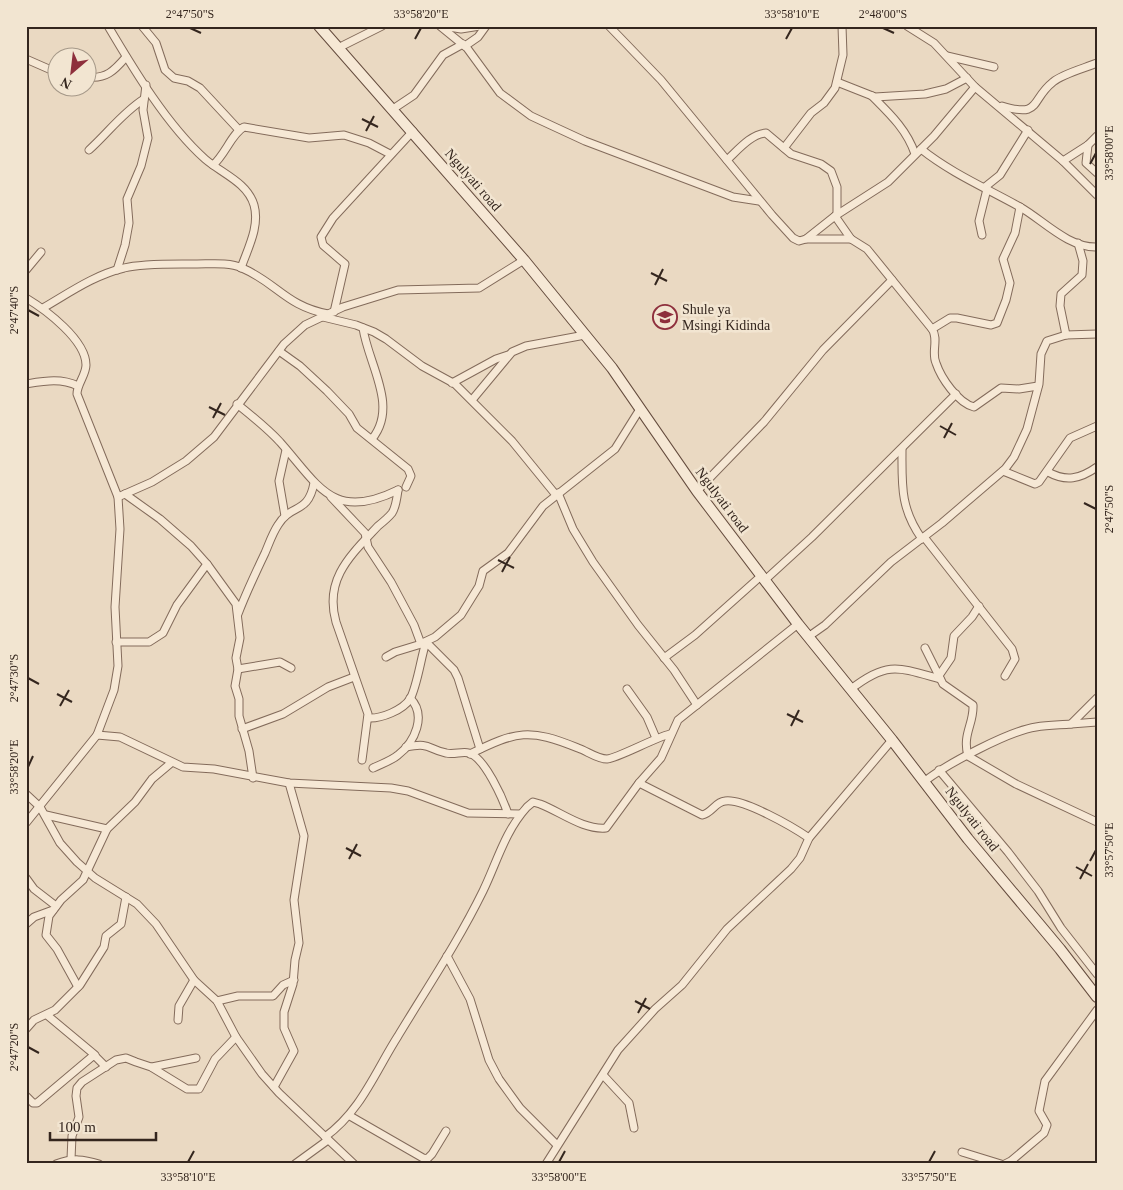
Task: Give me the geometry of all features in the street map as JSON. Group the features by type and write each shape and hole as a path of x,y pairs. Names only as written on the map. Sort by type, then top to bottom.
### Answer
{"main road":[{"name":"Ngulyati road","path":"319,26 413,131 524,260 612,368 697,491 808,637 892,740 968,839 1060,949 1097,997"}],"street":[{"path":"108,26 126,57 174,126 213,165 239,183 254,205 256,218 241,268"},
{"path":"142,26 156,43 162,65 168,74 200,88 239,130"},
{"path":"338,48 382,26"},
{"path":"441,26 461,29 480,26"},
{"path":"441,26 464,45 500,93 531,116 585,141 733,197 759,201"},
{"path":"393,109 414,95 443,55 478,36 486,26"},
{"path":"609,26 661,80 759,201 793,238 799,240 852,239"},
{"path":"784,148 811,113 824,104 837,82 843,56 842,26"},
{"path":"907,26 934,42 975,87 1063,160 1097,195"},
{"path":"946,56 994,67"},
{"path":"98,78 108,75 126,57"},
{"path":"26,59 48,68"},
{"path":"998,105 1021,111 1028,110 1039,101 1053,81 1097,63"},
{"path":"837,82 872,96 925,94 946,89 967,78"},
{"path":"117,270 125,245 129,223 127,199 141,166 148,138 143,110 146,85"},
{"path":"806,239 836,215 888,182 918,152 975,87"},
{"path":"872,96 902,127 918,152 1020,207 1058,233 1078,243 1097,247"},
{"path":"89,150 106,136 129,109 144,99"},
{"path":"213,165 226,151 239,130 244,127 310,138 344,135 369,143 390,154"},
{"path":"982,235 979,220 986,188 1000,174 1028,130"},
{"path":"328,314 344,264 340,258 323,245 321,237 333,218 413,131"},
{"path":"727,160 751,139 760,133 766,133 791,154 821,164 831,171 837,187 836,215 852,239 867,249 932,329 935,338 935,362 956,394 974,407 1001,388 1020,389 1038,386"},
{"path":"1063,160 1088,145 1097,136"},
{"path":"1088,145 1086,163 1097,173"},
{"path":"932,329 950,318 991,325 997,323 1010,283 1003,259 1015,234 1020,207"},
{"path":"1066,335 1060,298 1063,290 1082,276 1084,261 1078,243"},
{"path":"26,270 42,252"},
{"path":"121,496 152,482 186,461 214,437 237,404 289,338 306,325 328,314 398,290 479,288 524,260"},
{"path":"43,308 89,281 126,267 179,264 226,265 241,268 264,280 290,301 314,311 328,314 386,339 422,366 452,383 472,400 512,441 557,494 573,529 593,562 697,705"},
{"path":"697,491 764,422 823,350 892,280"},
{"path":"26,298 43,308 65,327 84,353 86,368 78,386 77,394 121,496 114,607 118,666 114,690 97,735 26,823"},
{"path":"363,328 366,350 379,380 384,413 381,428 372,439"},
{"path":"808,637 825,625 891,562 923,538 1003,471 1020,446 1038,386 1042,365 1041,354 1048,339 1066,335 1097,334"},
{"path":"452,383 496,359 526,346 585,335"},
{"path":"279,351 316,380 350,414 358,428 408,469 410,476 406,487"},
{"path":"472,400 508,355"},
{"path":"26,384 58,380 67,381 78,386"},
{"path":"664,658 695,635 763,578 902,449 956,394"},
{"path":"237,404 286,450 314,483 331,497 365,532 368,547 383,568 423,643 454,670 480,749"},
{"path":"386,657 423,643 442,632 461,615 479,586 483,571 508,553 529,522 557,494 615,449 640,409"},
{"path":"1003,471 1035,484 1048,472 1062,446 1070,438 1097,426"},
{"path":"902,449 902,495 905,509 923,538 1012,649 1015,656 1005,676"},
{"path":"285,516 279,481 286,450"},
{"path":"1048,472 1069,480 1097,468"},
{"path":"238,615 248,586 272,535 285,516 304,506 312,494 314,483"},
{"path":"331,497 346,502 362,503 398,490 393,511 344,564 333,592 332,608 368,718 362,760"},
{"path":"121,496 160,519 207,564 236,604 240,638 236,658 238,669 235,686 239,699 242,729 249,751 252,778"},
{"path":"116,642 150,642 162,633 177,605 199,572 207,564"},
{"path":"939,678 950,658 954,636 972,618 979,606"},
{"path":"295,1164 350,1116 369,1088 394,1041 447,956 483,890 500,847 520,814 533,802 589,826 606,828 638,783 661,758 666,750 670,734 678,720 798,624"},
{"path":"368,718 378,717 391,712 410,698 423,643"},
{"path":"926,648 939,678 949,690 972,705 972,714 965,739 968,756 1016,784 1097,822"},
{"path":"238,669 280,662 291,668"},
{"path":"851,689 882,669 900,668 939,678"},
{"path":"242,729 283,714 328,686 354,676"},
{"path":"627,689 647,716 656,738"},
{"path":"373,768 397,756 416,733 419,715 418,705 410,698"},
{"path":"1072,724 1097,698"},
{"path":"924,781 939,770 1035,727 1097,722"},
{"path":"470,754 518,734 529,734 569,744 602,759 609,759 656,738 670,734"},
{"path":"97,735 120,737 182,767 214,769 252,778 289,783 391,788 408,791 468,813 520,814"},
{"path":"546,1164 618,1050 654,1009 682,984 726,929 791,869 800,858 809,838 892,740"},
{"path":"406,747 424,744 446,753 470,754 476,757 488,774 508,814"},
{"path":"26,924 34,916 54,908 77,888 88,872 107,829 135,802 152,779 171,763"},
{"path":"939,770 1014,860 1038,891 1061,928 1097,974"},
{"path":"274,1087 294,1051 284,1028 284,1012 294,980 299,943 294,900 304,836 289,783"},
{"path":"638,783 702,815 710,812 720,802 730,800 768,815 809,838"},
{"path":"27,796 46,815 60,843 88,872 137,904 156,924 194,980 218,1001 236,1037 274,1087 354,1164"},
{"path":"46,815 107,829"},
{"path":"26,878 34,889 54,908"},
{"path":"26,1029 34,1020 47,1015 78,987 100,955 106,944 106,936 120,924 126,897"},
{"path":"54,908 47,924 46,935 57,949 78,987"},
{"path":"447,956 470,999 489,1060 499,1079 520,1108 557,1145"},
{"path":"178,1020 179,1006 194,980"},
{"path":"218,1001 238,996 273,996 283,985 294,980"},
{"path":"1005,1164 1011,1162 1044,1132 1046,1125 1039,1111 1046,1081 1097,1010"},
{"path":"47,1015 95,1055 106,1067"},
{"path":"71,1159 72,1136 79,1117 76,1096 77,1088 82,1082 116,1060 126,1058 151,1067 187,1089 199,1090 215,1058 236,1037"},
{"path":"26,1096 34,1103 37,1103 95,1055"},
{"path":"151,1067 196,1058"},
{"path":"603,1076 629,1103 634,1128"},
{"path":"350,1116 429,1161 446,1132"},
{"path":"962,1152 1001,1164"},
{"path":"56,1164 71,1159 81,1159 100,1164"}],"place":[{"name":"Shule ya Msingi Kidinda","path":"665,317"}]}
